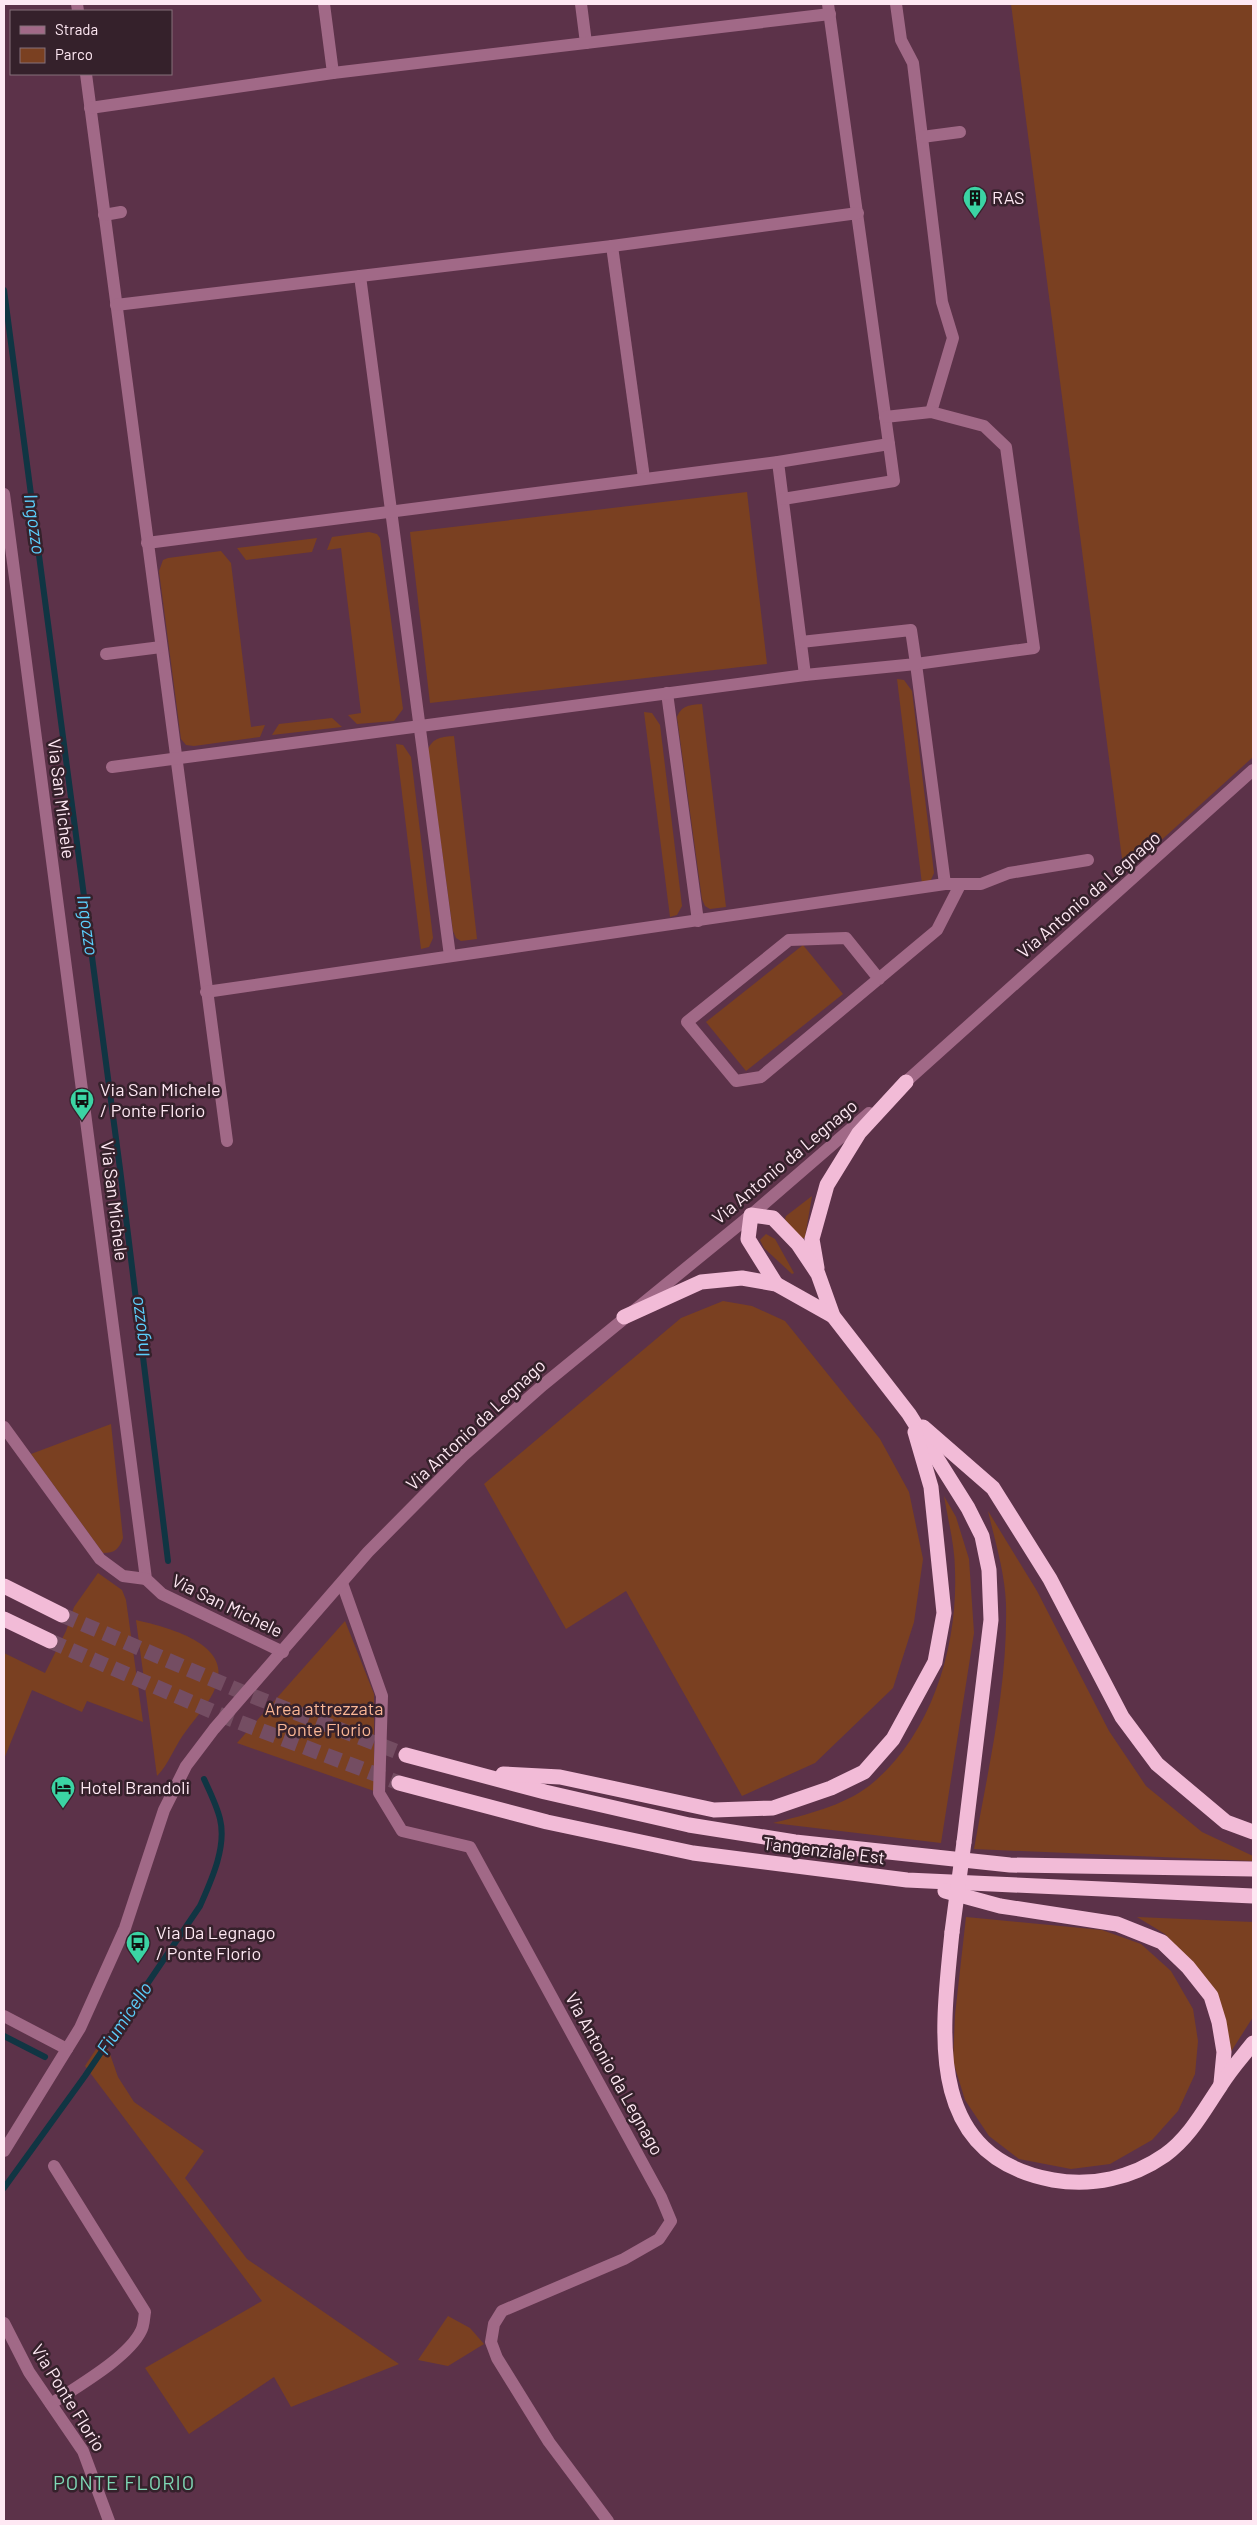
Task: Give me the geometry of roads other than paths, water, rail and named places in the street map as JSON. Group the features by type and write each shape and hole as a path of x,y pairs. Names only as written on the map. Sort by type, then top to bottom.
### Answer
{"highway":[{"path":"906,1082 859,1133 828,1185 812,1238 818,1274 833,1316 909,1414 968,1508 982,1536 989,1570 991,1620 952,1932 943,2022 946,2064 954,2100 971,2132 994,2158 1030,2175 1075,2184 1126,2176 1165,2155 1195,2126 1222,2083 1253,2043"},
{"path":"776,1284 748,1238 751,1215 773,1218 798,1244 818,1274"},
{"path":"624,1317 702,1282 742,1278 776,1284 833,1316"},
{"path":"470,1773 560,1777 714,1810 773,1808 831,1788 864,1772 893,1739 935,1662 944,1613 932,1487 909,1414"},
{"path":"909,1414 992,1488 1050,1579 1122,1717 1157,1764 1226,1822 1253,1832"},
{"path":"4,1586 62,1615"},
{"path":"4,1619 50,1641"},
{"name":"Tangenziale Est","path":"406,1755 470,1773 689,1825 804,1844 1010,1865 1253,1870"},
{"name":"Tangenziale Est","path":"399,1783 547,1822 693,1852 907,1880 1253,1896"},
{"path":"907,1880 1000,1906 1117,1924 1162,1942 1188,1968 1211,1996 1219,2022 1224,2052 1222,2083"}],"street":[{"path":"324,4 333,73"},
{"path":"581,4 586,43"},
{"path":"896,4 901,40 913,63 942,302 953,338 931,412"},
{"path":"90,108 333,73 586,43 829,9 894,481 783,499"},
{"path":"86,75 175,759 227,1141"},
{"path":"922,137 960,132"},
{"path":"104,215 121,212"},
{"path":"116,305 612,246 858,213"},
{"path":"612,246 644,478"},
{"path":"360,276 450,956"},
{"path":"112,767 805,675 916,664 1034,648 1006,447 984,426 931,412 885,417"},
{"path":"147,543 778,462 889,444"},
{"path":"778,462 805,675"},
{"name":"Via San Michele","path":"4,494 146,1579 162,1594 282,1652"},
{"path":"801,642 911,630 945,884"},
{"path":"106,654 161,648"},
{"path":"667,693 698,921"},
{"name":"Via Antonio da Legnago","path":"4,2150 67,2049 112,1960 126,1928 164,1810 186,1766 214,1729 368,1552 463,1456 624,1317 751,1215 906,1082 1253,770"},
{"path":"206,992 945,884 981,884 1009,872 1088,860"},
{"path":"879,979 846,938 789,940 688,1022 736,1081 761,1077 879,979 937,930 960,885"},
{"path":"4,1427 100,1559 123,1576 146,1579"},
{"name":"Via Antonio da Legnago","path":"342,1583 382,1696 379,1793 402,1830 470,1847 661,2197 671,2221 659,2239 624,2259 502,2310 494,2324 491,2342 505,2374 549,2442 608,2521"},
{"path":"4,2016 67,2049"},
{"path":"51,2404 108,2365 130,2346 142,2330 145,2312 54,2166"},
{"name":"Via Ponte Florio","path":"4,2323 29,2372 83,2451 106,2519"}],"waterway":[{"name":"Ingozzo","path":"4,290 120,1169 168,1561"},
{"name":"Fiumicello","path":"4,2188 85,2076 200,1906 217,1864 222,1830 219,1814 204,1779"},
{"path":"4,2036 45,2057"}],"tunnel":[{"path":"62,1615 242,1692 406,1755"},
{"path":"50,1641 223,1716 399,1783"}],"place":[{"name":"RAS","path":"975,219"},
{"name":"Via San Michele / Ponte Florio","path":"82,1121"},
{"name":"Hotel Brandoli","path":"63,1809"},
{"name":"Via Da Legnago / Ponte Florio","path":"138,1964"}],"district":[{"name":"PONTE FLORIO","path":"124,2483"}],"park label":[{"name":"Area attrezzata Ponte Florio","path":"324,1719"}]}
